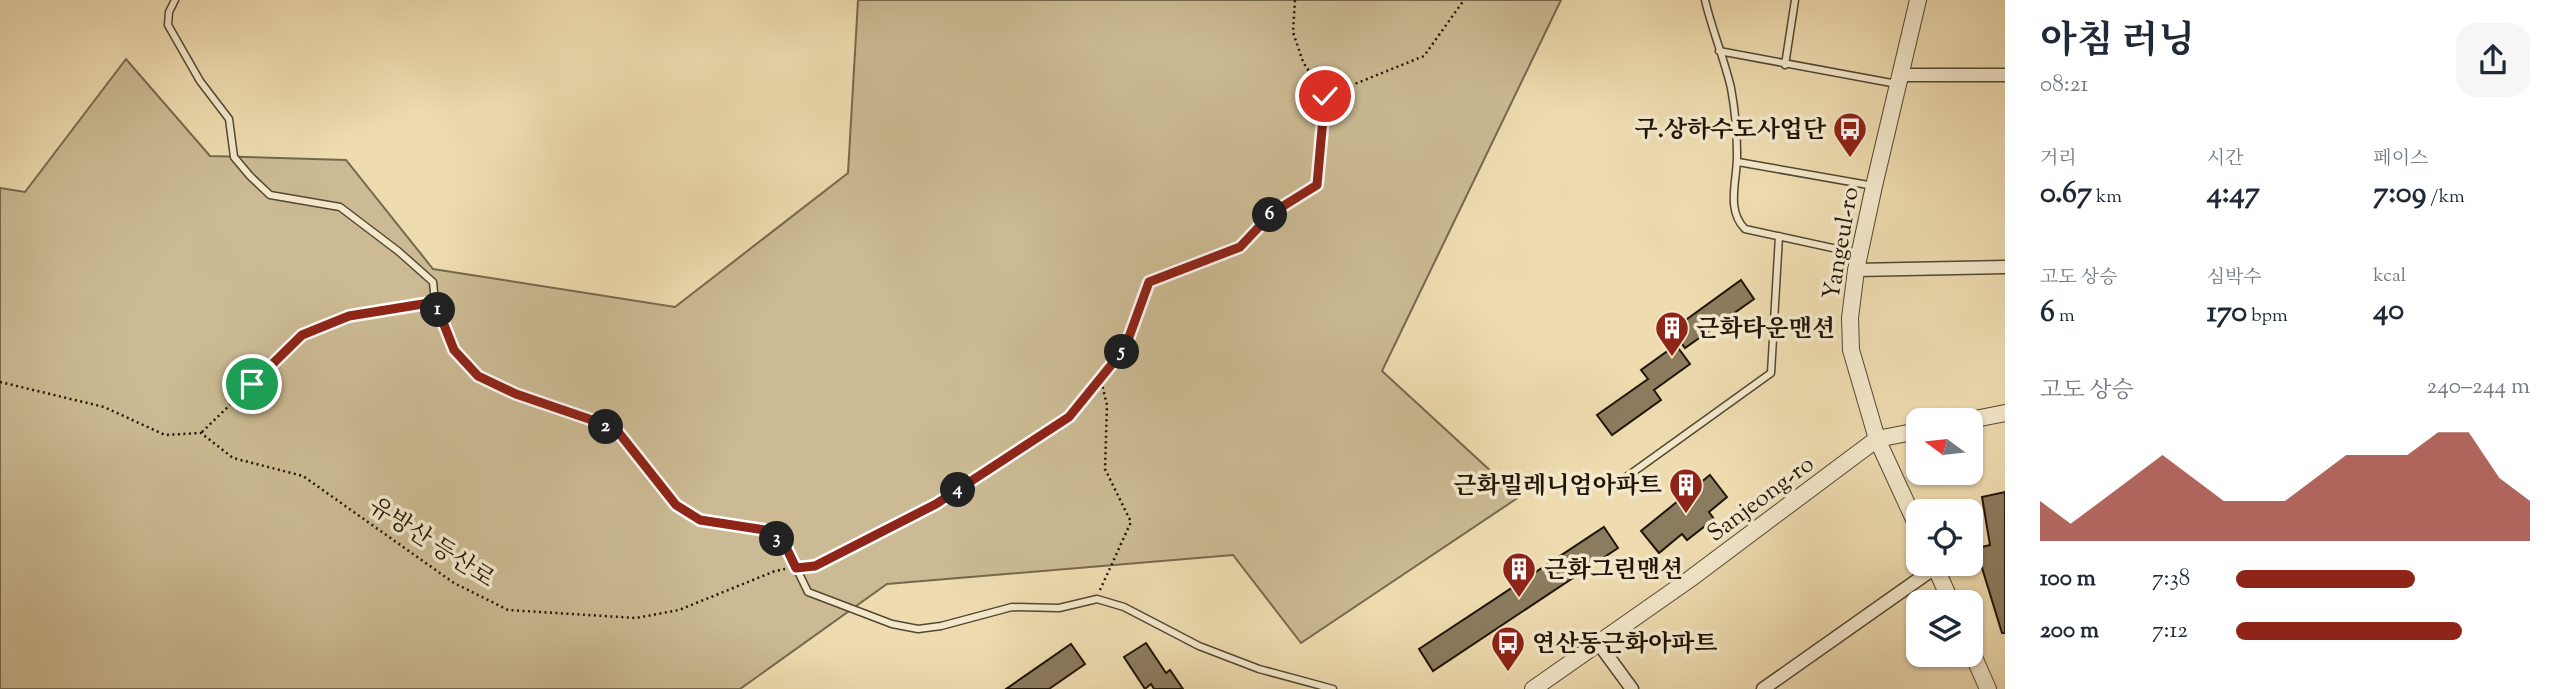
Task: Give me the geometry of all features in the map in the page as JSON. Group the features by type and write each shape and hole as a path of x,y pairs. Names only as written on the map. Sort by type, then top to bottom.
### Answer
{"street":[{"name":"Yangeul-ro","path":"1906,502 1877,439 1851,349 1850,318 1858,262 1874,186 1918,0"},
{"path":"1900,79 2005,75"},
{"path":"1858,262 2005,267"},
{"path":"1983,417 2005,413"},
{"name":"Sanjeong-ro","path":"1533,689 1690,579 1877,439 1906,433"},
{"path":"1763,689 1920,576"},
{"path":"1599,643 1632,689"},
{"path":"1978,667 1988,689"}],"lane":[{"path":"175,0 169,12 168,25 200,81 229,119 234,157 270,195 340,207 398,251 433,282 435,302 454,350 478,376 516,394 592,420 619,433 676,505 700,520 765,530 784,543 808,592 892,624 918,629 941,626 1012,607 1059,608 1097,599 1124,607 1199,646 1259,669 1333,689"},
{"path":"1705,0 1730,86 1736,121 1738,162 1733,210 1737,221 1745,229 1779,236 1858,262"},
{"path":"1785,65 1795,0"},
{"path":"1720,51 1785,65 1900,79"},
{"path":"1738,162 1874,186"},
{"path":"1611,488 1771,373 1779,236"}],"path":[{"path":"1296,0 1293,33 1303,62 1325,96 1424,56 1464,0"},
{"name":"유방산 등산로","path":"201,433 233,458 303,476 454,583 508,610 636,618 679,610 775,571 815,566 936,504 1069,417 1125,348 1149,282 1240,247 1272,213 1317,185 1325,96"},
{"path":"0,382 104,407 165,435 201,433 302,335 349,316 435,302"},
{"path":"1097,599 1131,522 1105,469 1107,405 1101,380"}],"shaded area":[{"path":"858,0 1561,0 1382,371 1519,497 1301,643 1233,555 887,584 740,689 0,689 0,188 25,192 126,59 210,156 346,160 433,269 675,307 848,173"}],"building":[{"path":"1741,280 1754,299 1685,348 1672,330"},
{"path":"1676,345 1690,364 1654,390 1661,400 1612,435 1597,415 1648,379 1641,370"},
{"name":"근화밀레니엄아파트","path":"1710,475 1727,497 1709,512 1714,519 1687,540 1682,534 1659,553 1641,531"},
{"path":"2005,492 2005,633 2002,633 1983,571 1983,547 1990,545 1982,497"},
{"name":"근화그린맨션","path":"1604,527 1618,548 1433,671 1419,649"},
{"path":"1146,643 1166,673 1170,670 1183,689 1154,689 1151,684 1145,689 1124,657"},
{"path":"1071,644 1085,664 1049,689 1006,689"}],"place":[{"name":"구.상하수도사업단","path":"1850,159"},
{"name":"근화타운맨션","path":"1672,358"},
{"name":"근화밀레니엄아파트","path":"1686,515"},
{"name":"근화그린맨션","path":"1519,599"},
{"name":"연산동근화아파트","path":"1508,673"}],"route":[{"path":"252,384 302,335 349,316 435,302 454,350 478,376 516,394 592,420 619,433 676,505 700,520 765,530 784,543 796,568 815,566 936,504 1069,417 1125,348 1149,282 1240,247 1272,213 1317,185 1325,96"}]}
